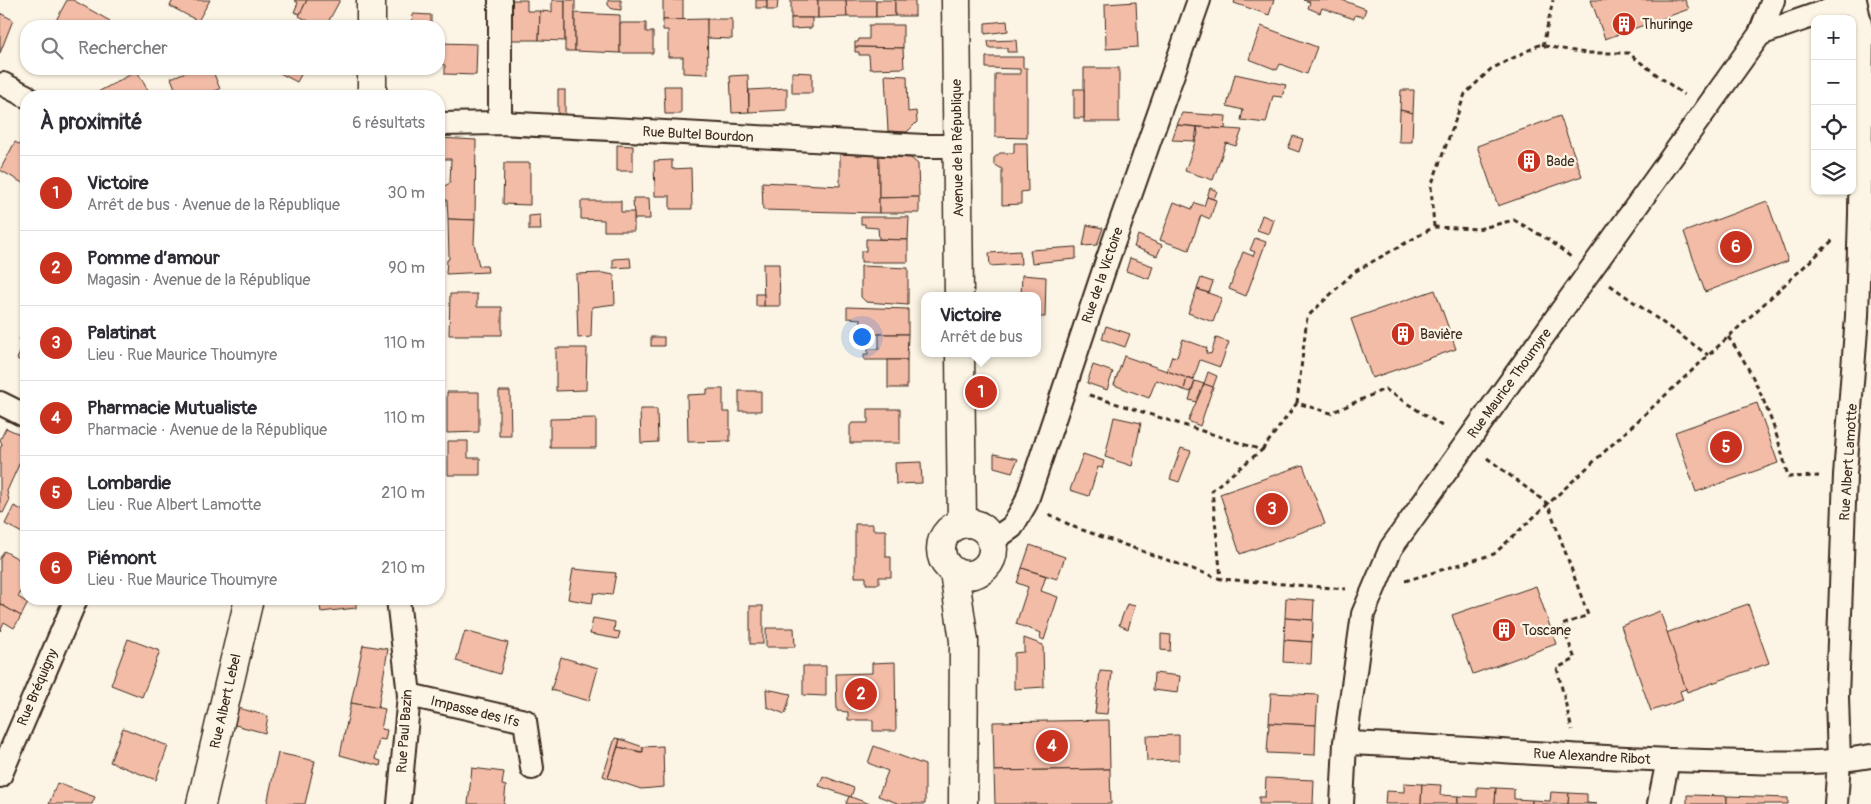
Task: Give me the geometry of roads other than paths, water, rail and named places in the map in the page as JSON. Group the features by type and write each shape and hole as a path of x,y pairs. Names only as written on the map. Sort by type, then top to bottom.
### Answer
{"main road":[{"path":"371,0 371,20"},
{"name":"Avenue de la République","path":"956,0 959,292"},
{"path":"372,75 372,90"},
{"path":"960,357 962,524"},
{"path":"962,524 981,526 992,541 994,552 991,562 967,572 944,561 941,545 945,535 952,527 962,524"},
{"path":"964,804 964,641 967,572"},
{"name":"Rue Albert Lebel","path":"201,804 248,605"}],"street":[{"path":"500,0 500,123"},
{"name":"Rue de la Victoire","path":"992,541 1012,527 1026,503 1107,260 1199,0"},
{"name":"Rue Maurice Thoumyre","path":"1342,804 1345,744 1363,614 1391,548 1760,34 1773,0"},
{"path":"1760,34 1805,26 1855,0"},
{"name":"Rue Albert Lamotte","path":"1836,804 1839,762 1837,698 1845,475 1866,215 1857,55 1862,33 1855,0"},
{"path":"3,84 20,93"},
{"name":"Rue Bultel Bourdon","path":"445,124 500,123 924,146 957,146"},
{"path":"0,403 20,413"},
{"name":"Rue Bréquigny","path":"0,776 73,605"},
{"name":"Rue Paul Bazin","path":"399,605 409,695 399,804"},
{"name":"Impasse des Ifs","path":"409,695 525,721 532,768"},
{"name":"Rue Alexandre Ribot","path":"1345,744 1668,760 1800,763 1839,762 1871,756"},
{"path":"1659,804 1668,760"}],"place":[{"name":"Thuringe","path":"1624,24"},
{"name":"Bade","path":"1529,161"},
{"name":"Piémont","path":"1736,247"},
{"name":"Bavière","path":"1403,334"},
{"name":"Victoire","path":"981,392"},
{"name":"Lombardie","path":"1726,447"},
{"name":"Palatinat","path":"1272,509"},
{"name":"Toscane","path":"1504,630"},
{"name":"Pomme d’amour","path":"861,694"},
{"name":"Pharmacie Mutualiste","path":"1052,746"}]}
